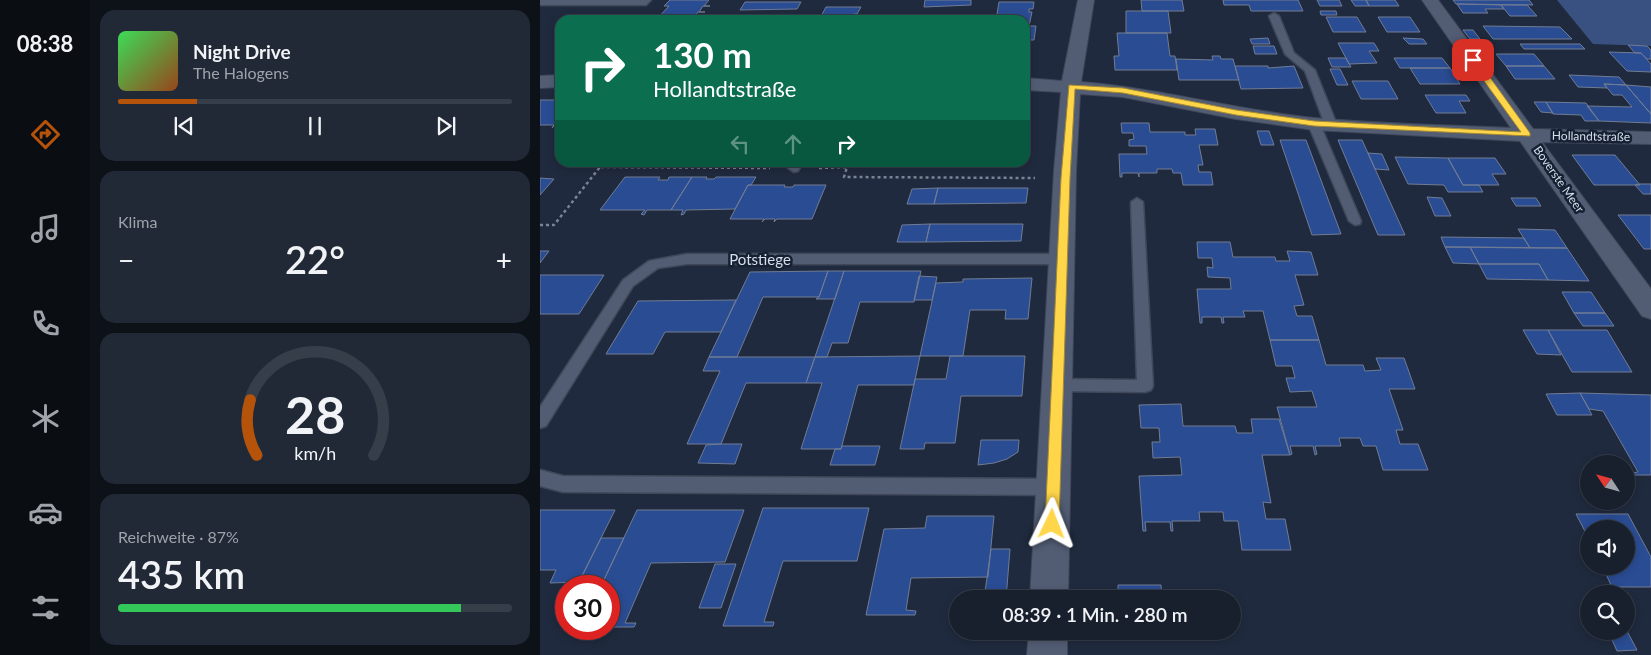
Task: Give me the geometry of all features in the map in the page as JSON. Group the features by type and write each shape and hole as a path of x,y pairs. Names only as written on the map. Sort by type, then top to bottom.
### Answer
{"street":[{"path":"1049,590 1062,259 1071,86 1078,34 1086,0"},
{"name":"Boverste Meer","path":"1430,0 1651,310"},
{"path":"540,82 555,81"},
{"name":"Hollandtstraße","path":"1030,84 1123,91 1236,113 1323,124 1527,135 1651,138"},
{"path":"1047,655 1048,640"}],"lane":[{"path":"540,2 646,2 647,0"},
{"path":"1274,16 1290,54 1310,70 1323,124 1355,221"},
{"path":"1058,385 1145,386 1136,202"},
{"name":"Potstiege","path":"540,421 628,283 654,264 687,259 1062,259"},
{"path":"540,478 563,484 1054,487"}],"path":[{"path":"540,225 554,225 601,167"},
{"path":"847,167 844,177 1066,178"}],"shaded area":[{"path":"1557,0 1651,0 1651,46 1593,44"}],"building":[{"path":"670,0 709,0 696,15 661,15 669,6 664,6"},
{"path":"925,0 971,0 971,5 924,7"},
{"path":"1141,0 1182,0 1184,11 1142,11"},
{"path":"1223,0 1298,0 1303,11 1251,11 1249,5 1224,5"},
{"path":"1317,0 1339,0 1342,6 1320,6"},
{"path":"1351,0 1366,0 1369,6 1355,6"},
{"path":"1366,0 1395,0 1399,6 1369,6"},
{"path":"1453,0 1529,0 1533,5 1456,4"},
{"path":"745,2 801,2 797,9 740,10"},
{"path":"999,2 1034,2 1033,9 1029,9 1029,12 1032,12 1030,21 1030,15 997,15"},
{"path":"1457,4 1501,5 1504,9 1485,9 1488,13 1463,13"},
{"path":"1501,5 1527,5 1537,16 1510,16"},
{"path":"826,7 861,7 857,14 854,15 822,15"},
{"path":"1126,11 1168,11 1171,33 1126,33"},
{"path":"1320,11 1336,11 1337,15 1321,15"},
{"path":"1326,17 1357,17 1366,32 1333,32"},
{"path":"1378,17 1410,17 1420,32 1387,32"},
{"path":"1030,26 1036,26 1034,40 1030,40"},
{"path":"1483,26 1560,27 1572,39 1493,39"},
{"path":"1463,30 1473,30 1480,39 1470,39"},
{"path":"1117,33 1167,33 1170,56 1175,56 1177,70 1115,70 1114,56 1119,56"},
{"path":"1268,38 1270,44 1252,44 1250,39"},
{"path":"1403,38 1423,39 1427,44 1409,44"},
{"path":"1338,43 1374,43 1379,51 1369,51 1377,63 1349,64"},
{"path":"1520,44 1580,44 1585,49 1524,49"},
{"path":"1628,45 1647,46 1651,50 1651,59 1647,59 1641,53 1635,53"},
{"path":"1253,46 1274,46 1277,54 1255,54"},
{"path":"1609,52 1641,53 1651,64 1651,72 1627,71"},
{"path":"1496,54 1534,54 1544,66 1506,66"},
{"path":"1212,56 1220,56 1221,59 1233,59 1239,80 1179,80 1176,59 1213,60"},
{"path":"1328,58 1346,58 1351,67 1332,67"},
{"path":"1394,58 1442,58 1450,68 1400,68"},
{"path":"1235,66 1268,66 1268,68 1294,66 1303,88 1241,89"},
{"path":"1506,66 1544,66 1555,79 1515,79"},
{"path":"1410,68 1450,68 1460,84 1420,84"},
{"path":"1330,69 1340,69 1348,85 1337,85"},
{"path":"1569,75 1619,77 1626,85 1604,84 1607,88 1578,87"},
{"path":"1352,81 1388,81 1398,99 1361,99"},
{"path":"1604,84 1626,85 1651,114 1651,123 1599,121 1587,106 1632,107 1622,95 1613,95"},
{"path":"1626,85 1651,87 1651,114"},
{"path":"1425,95 1466,95 1470,101 1459,101 1466,113 1436,113"},
{"path":"540,100 555,100 555,125 552,128 554,125 540,125"},
{"path":"1534,102 1546,102 1553,113 1541,112"},
{"path":"1546,102 1586,103 1599,121 1585,121 1581,115 1553,114"},
{"path":"1121,123 1149,123 1150,132 1185,132 1185,135 1196,135 1195,129 1215,129 1218,145 1199,145 1203,165 1198,165 1199,172 1211,172 1213,185 1183,185 1181,173 1173,173 1172,169 1157,169 1157,173 1139,173 1139,177 1138,173 1122,173 1122,177 1120,177 1119,154 1147,154 1146,146 1129,146 1129,140 1134,139 1133,133 1122,133"},
{"path":"1257,131 1269,131 1274,145 1261,145"},
{"path":"1280,140 1306,140 1341,234 1312,235"},
{"path":"1338,140 1362,140 1405,235 1378,235"},
{"path":"1368,153 1382,154 1389,170 1375,169"},
{"path":"1572,155 1615,155 1640,185 1594,185"},
{"path":"1395,157 1448,158 1463,185 1479,185 1483,192 1448,192 1444,185 1408,184"},
{"path":"1448,158 1495,158 1506,174 1492,174 1499,185 1463,185"},
{"path":"625,177 660,177 658,180 668,180 669,177 692,177 671,210 647,210 644,215 641,214 645,210 600,210"},
{"path":"692,177 714,179 716,177 756,177 751,185 748,185 735,209 686,210 681,215 683,210 671,210"},
{"path":"540,178 554,179 540,195"},
{"path":"1651,184 1651,194 1643,194 1635,185"},
{"path":"748,185 785,185 784,187 793,187 794,185 826,185 812,219 777,219 774,222 775,219 765,219 762,222 764,219 730,219"},
{"path":"938,188 934,204 907,204 912,189"},
{"path":"938,188 1028,188 1026,203 934,204"},
{"path":"1427,197 1442,198 1451,216 1435,216"},
{"path":"1511,198 1536,198 1541,206 1516,206"},
{"path":"1618,215 1651,215 1651,249 1644,249"},
{"path":"930,224 926,242 897,242 902,225"},
{"path":"930,224 1023,224 1021,241 926,242"},
{"path":"1518,229 1555,230 1567,248 1530,248"},
{"path":"1441,237 1524,238 1530,248 1445,247"},
{"path":"1197,242 1230,242 1233,257 1275,257 1276,261 1290,261 1287,251 1311,252 1318,275 1295,275 1304,305 1294,306 1297,316 1312,316 1319,340 1270,340 1263,311 1243,311 1245,317 1223,317 1224,323 1222,323 1221,317 1202,317 1202,323 1200,323 1197,289 1231,289 1230,278 1208,277 1207,267 1213,268 1212,258 1198,258"},
{"path":"1445,247 1470,247 1479,264 1453,263"},
{"path":"1470,247 1567,248 1589,281 1548,280 1539,264 1479,264"},
{"path":"540,251 549,251 540,263"},
{"path":"1479,264 1539,264 1548,280 1487,279"},
{"path":"828,271 844,271 835,299 816,299 819,297"},
{"path":"828,271 819,297 763,297 737,357 709,357 750,272"},
{"path":"844,271 921,271 914,302 860,302 848,343 832,343 827,357 815,357"},
{"path":"540,275 604,275 579,314 540,314"},
{"path":"919,276 937,277 932,300 914,300"},
{"path":"1032,278 1028,319 1005,319 1006,310 970,310 963,356 920,356 936,283 963,282 963,279"},
{"path":"1562,292 1591,292 1605,313 1574,313"},
{"path":"736,300 721,332 665,332 653,354 606,354 638,301"},
{"path":"1574,313 1605,313 1614,326 1583,326"},
{"path":"1523,330 1548,330 1561,355 1537,354"},
{"path":"1548,330 1607,330 1632,372 1572,372"},
{"path":"1270,340 1319,340 1326,365 1363,365 1365,371 1381,370 1376,358 1404,358 1415,389 1389,389 1403,430 1396,430 1400,444 1418,444 1428,470 1383,470 1376,446 1363,446 1360,438 1339,438 1341,446 1315,446 1317,454 1315,455 1313,446 1290,446 1292,454 1290,455 1277,407 1317,407 1312,391 1290,392 1286,378 1295,378 1292,366 1276,366"},
{"path":"920,356 914,385 858,385 841,449 801,449 822,383 806,383 815,357"},
{"path":"950,356 1025,356 1022,396 961,396 955,443 925,443 924,449 900,449 915,379 946,379"},
{"path":"709,357 815,357 806,383 746,383 721,444 687,444 720,371 703,371"},
{"path":"1580,393 1651,395 1651,475 1635,475 1635,472 1638,472 1635,467 1635,455 1628,455 1603,411 1589,409"},
{"path":"1580,393 1592,415 1557,415 1546,394"},
{"path":"1181,404 1183,426 1235,426 1237,433 1253,433 1251,419 1279,419 1290,455 1262,455 1271,503 1263,502 1266,519 1285,519 1291,550 1242,550 1238,521 1224,521 1223,512 1199,512 1200,521 1172,521 1173,531 1171,531 1170,522 1145,522 1146,531 1143,531 1139,476 1182,475 1180,457 1153,458 1152,442 1160,442 1159,428 1141,428 1139,405"},
{"path":"981,440 1019,440 1018,452 1007,459 978,465"},
{"path":"742,444 735,464 698,463 706,445"},
{"path":"842,446 880,446 875,465 830,465 835,449 841,449"},
{"path":"763,508 869,508 857,561 783,561 764,622 774,622 773,626 723,626"},
{"path":"540,510 615,510 582,575 555,575 555,583 550,583 556,570 540,570"},
{"path":"637,510 744,510 725,562 651,563 625,623 636,623 634,627 620,627 620,575 606,575"},
{"path":"1576,514 1628,514 1631,520 1580,520 1580,522"},
{"path":"927,516 994,516 988,577 911,578 906,610 916,611 915,615 866,615 884,529 925,528"},
{"path":"1635,527 1651,557 1651,587 1611,585 1606,575 1635,575"},
{"path":"601,538 624,538 606,575 582,575"},
{"path":"991,549 1010,549 1007,590 985,590"},
{"path":"715,564 736,564 721,608 699,608"},
{"path":"1118,585 1161,585 1161,590 1118,590"},
{"path":"1612,640 1632,640 1637,650 1617,651"}],"route":[{"path":"1052,524 1071,86 1123,91 1167,98 1236,113 1314,124 1527,135 1473,60"}]}
